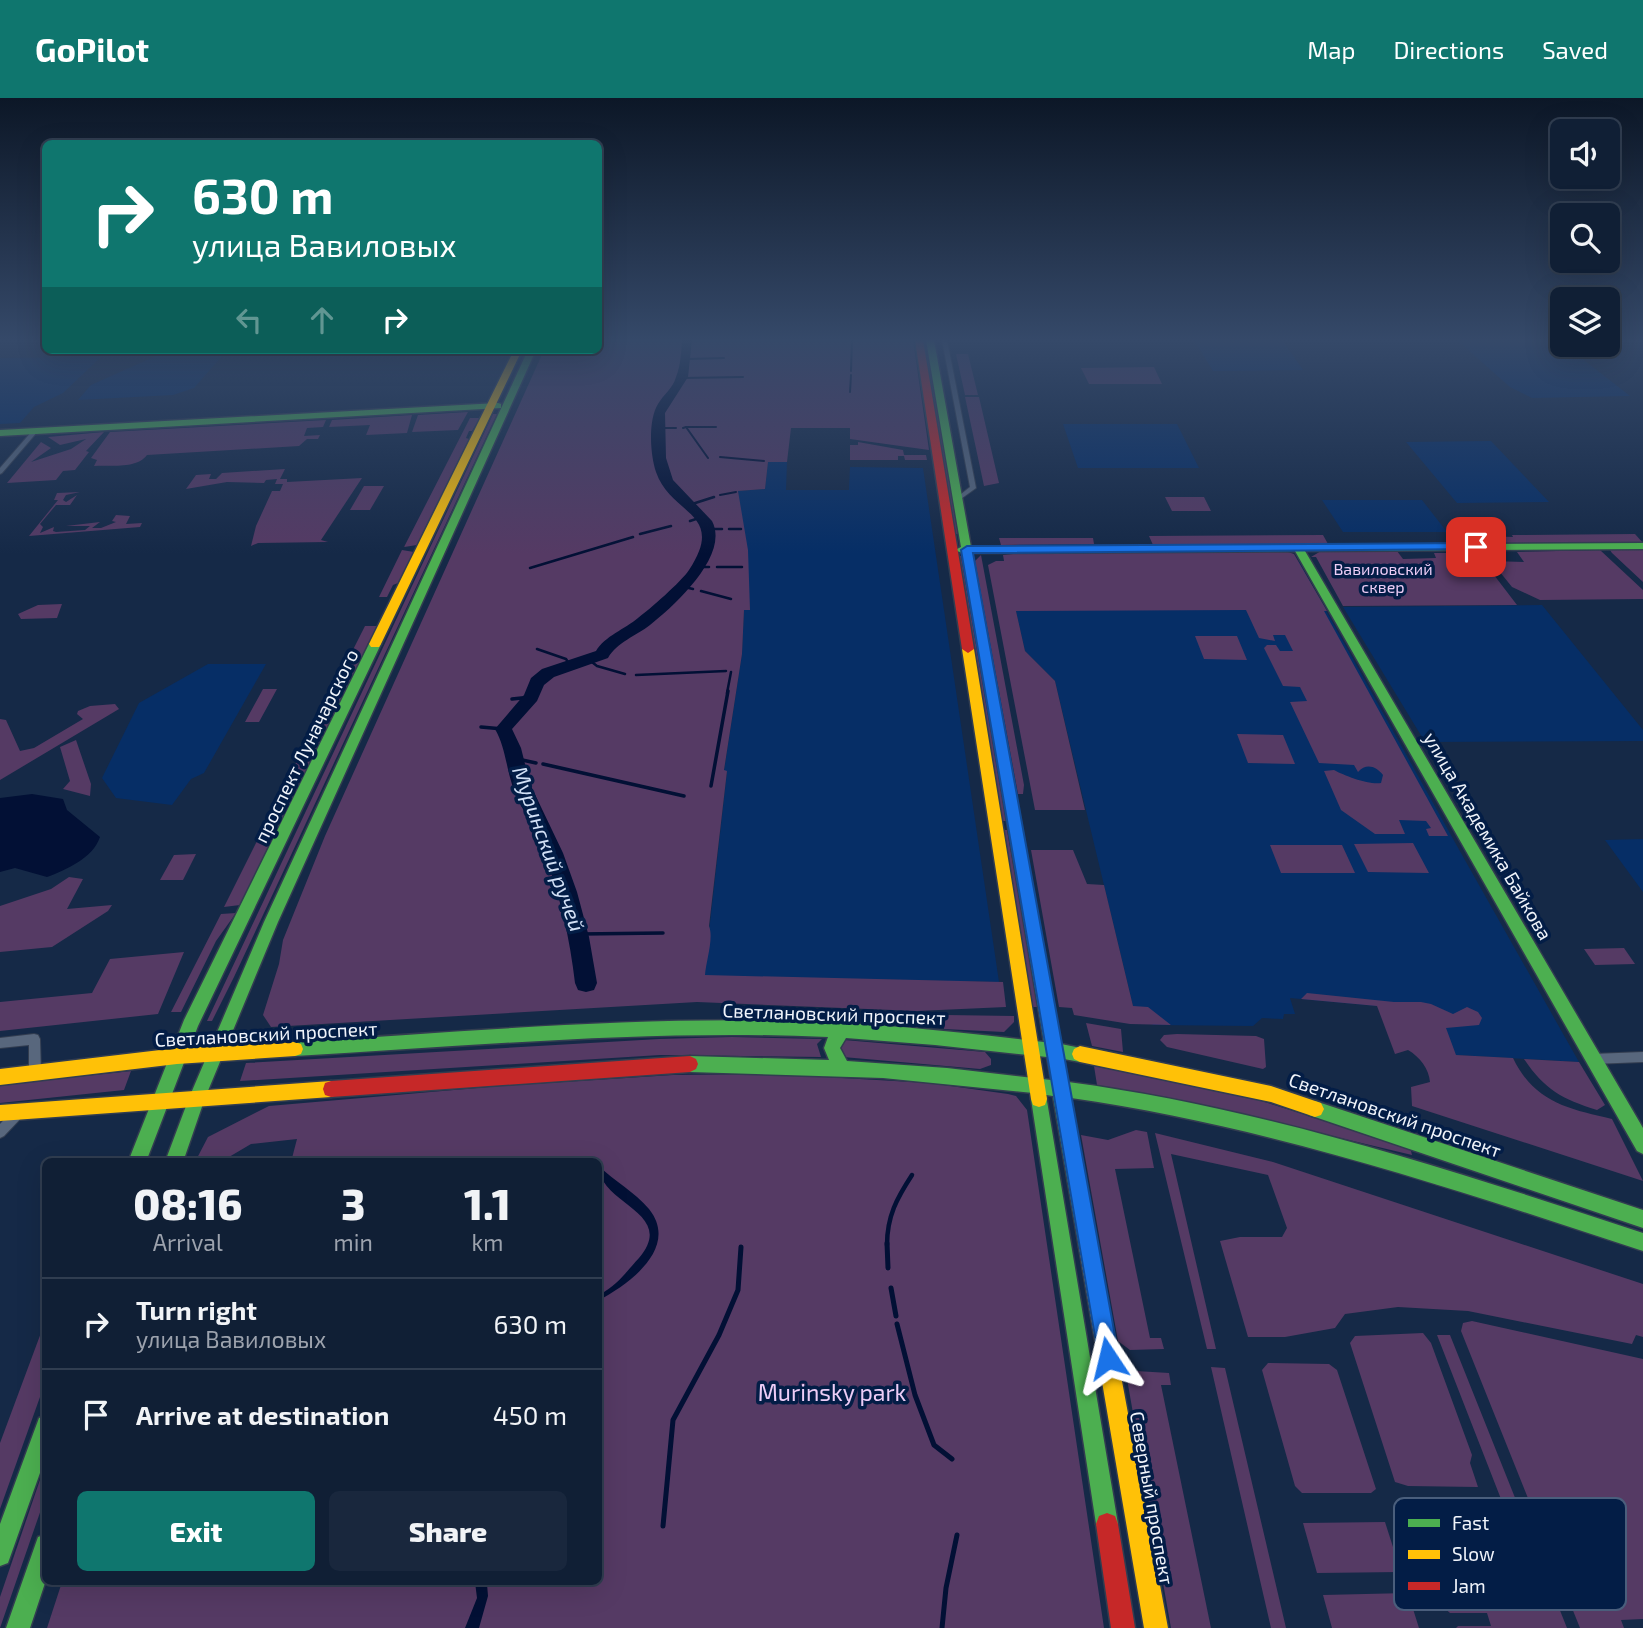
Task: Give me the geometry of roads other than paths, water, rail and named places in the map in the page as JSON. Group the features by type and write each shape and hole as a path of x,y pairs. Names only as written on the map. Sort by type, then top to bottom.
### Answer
{"main road":[{"path":"0,433 379,411"},
{"name":"проспект Луначарского","path":"139,1158 190,1025 488,411"},
{"name":"проспект Луначарского","path":"175,1158 197,1098 271,922 504,411"},
{"name":"Северный проспект","path":"933,411 1053,1051 1156,1628"},
{"name":"Северный проспект","path":"943,411 958,499 959,550 1031,1048 1123,1628"},
{"path":"959,550 1643,546"},
{"name":"улица Академика Байкова","path":"1298,548 1643,1145"},
{"name":"Светлановский проспект","path":"0,1077 177,1056 682,1028 842,1030 927,1035 1053,1051 1272,1094 1643,1219"},
{"path":"841,1067 831,1048 834,1038 842,1030"},
{"path":"0,1113 677,1064 841,1067 926,1072 1059,1088 1202,1113 1410,1165 1643,1242"},
{"path":"0,1555 42,1436"},
{"path":"18,1628 42,1557"}],"street":[{"path":"958,411 974,488 958,499"},
{"path":"0,472 35,431"},
{"path":"0,1043 34,1039 36,1073"},
{"path":"1594,1059 1643,1057"},
{"path":"0,1132 19,1111"}],"waterway":[{"name":"Муринский ручей","path":"586,983 579,937 567,892 553,853 521,784 513,748 503,729 531,697 537,682 548,673 602,654 606,647 645,621 696,571 708,547 710,537 705,521 674,489 663,473 658,430 660,411"},
{"path":"686,427 716,427"},
{"path":"686,427 708,458"},
{"path":"658,428 676,428"},
{"path":"720,457 764,461"},
{"path":"720,495 736,492"},
{"path":"689,505 714,497"},
{"path":"690,521 702,517"},
{"path":"640,534 671,526"},
{"path":"709,529 722,529"},
{"path":"729,529 741,529"},
{"path":"530,568 633,537"},
{"path":"697,567 709,567"},
{"path":"717,567 742,567"},
{"path":"680,586 693,589"},
{"path":"701,591 731,599"},
{"path":"537,649 566,659 570,665"},
{"path":"588,659 597,666 625,674"},
{"path":"636,675 726,671"},
{"path":"727,693 731,672"},
{"path":"711,786 728,691"},
{"path":"512,699 531,697"},
{"path":"481,727 503,729"},
{"path":"513,758 536,763"},
{"path":"543,764 684,796"},
{"path":"580,934 663,933"},
{"path":"887,1244 894,1208 912,1175"},
{"path":"887,1244 888,1268"},
{"path":"663,1526 673,1420 719,1335 738,1290 741,1247"},
{"path":"891,1288 896,1316"},
{"path":"897,1324 915,1395 934,1445 952,1459"},
{"path":"942,1628 946,1588 957,1535"}],"park label":[{"name":"Вавиловский сквер","path":"1383,578"},
{"name":"Murinsky park","path":"832,1393"}]}
